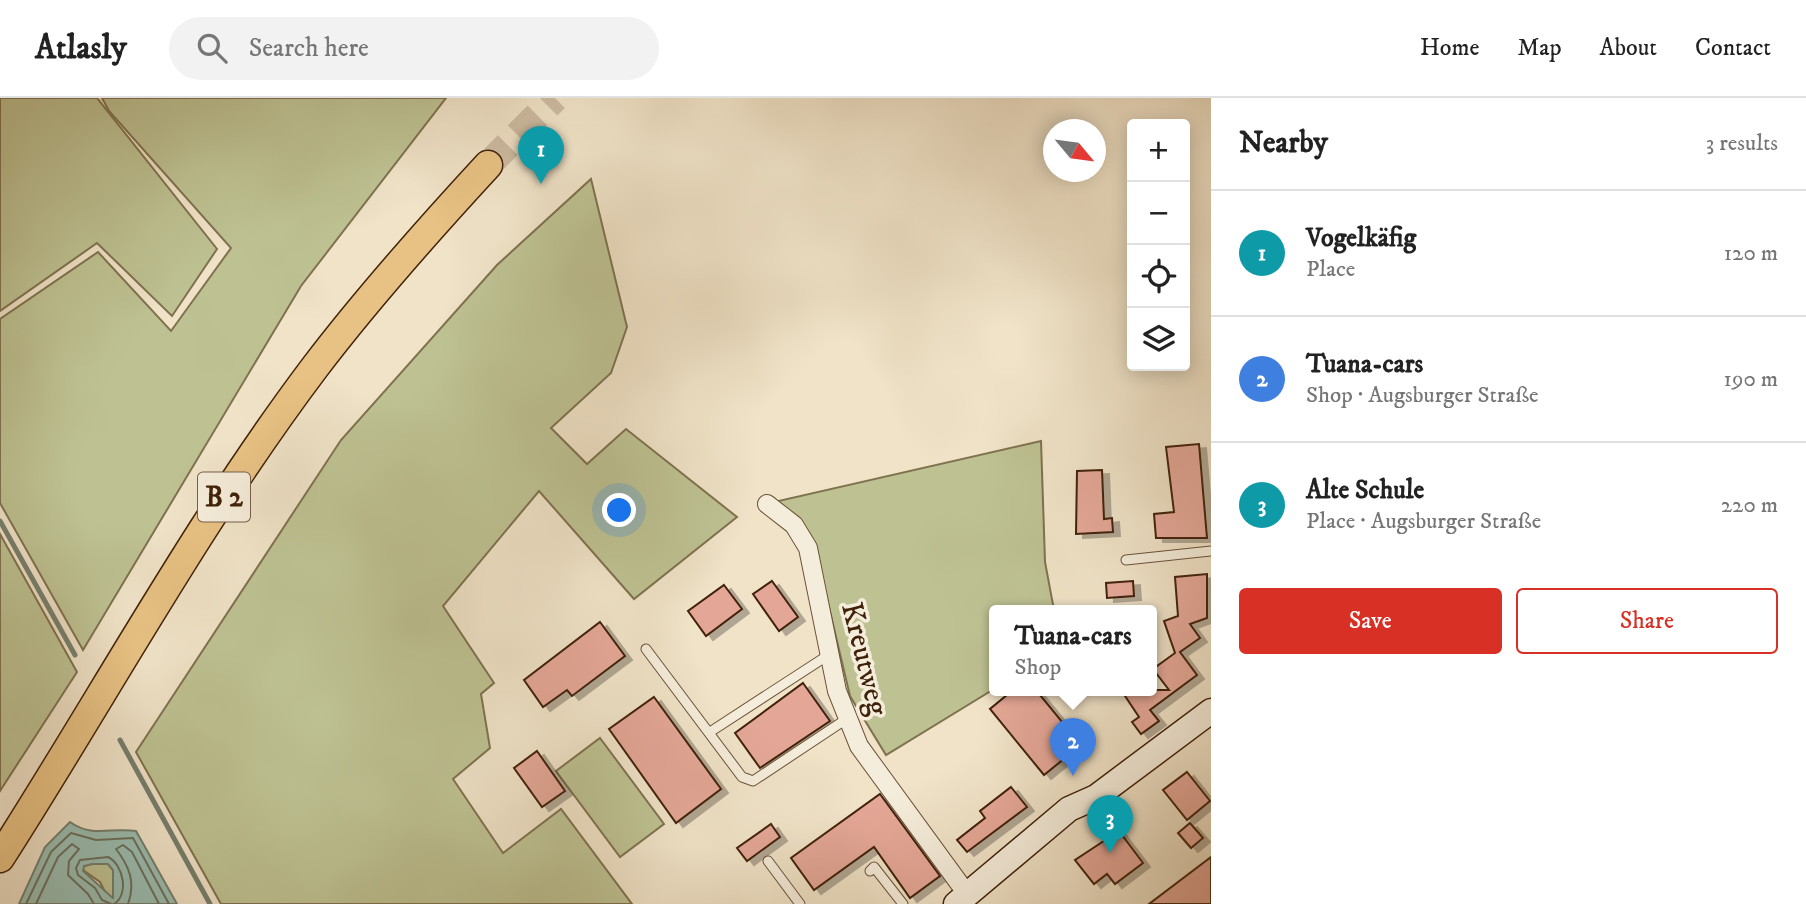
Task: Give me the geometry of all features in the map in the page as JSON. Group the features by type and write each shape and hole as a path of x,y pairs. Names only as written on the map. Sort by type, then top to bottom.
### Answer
{"main road":[{"name":"B 2","path":"0,858 220,503 265,438 363,306 488,165"}],"street":[{"name":"Kreutweg","path":"767,504 794,525 808,548 837,691 859,746 962,899"},
{"path":"962,899 1069,809 1096,797 1211,711"}],"lane":[{"path":"1126,560 1211,551"},
{"path":"646,649 742,777 753,781 848,718"},
{"path":"710,732 830,654"},
{"path":"768,861 800,904"},
{"path":"870,871 874,867 903,904"}],"green space":[{"path":"0,98 97,98 217,249 172,316 97,243 0,311"},
{"path":"102,98 446,98 301,286 83,650 0,503 0,319 98,252 171,331 231,248 109,111"},
{"path":"591,179 627,327 611,373 551,428 587,464 626,429 737,517 634,599 539,491 443,606 494,683 481,694 490,748 453,779 503,853 561,809 632,904 221,904 136,752 341,440 497,265"},
{"path":"1041,441 1045,562 1053,605 989,605 989,692 886,755 850,696 815,548 774,502"},
{"path":"0,534 77,672 0,791"},
{"path":"600,738 664,824 620,857 556,771"},
{"path":"108,864 113,870 113,898 106,894 100,882 83,870 84,866"}],"water":[{"path":"70,822 86,830 136,831 177,904 19,904 45,847","holes":["108,864 113,870 113,898 83,871 84,866"]}],"building":[{"path":"1199,444 1207,538 1156,538 1154,514 1174,512 1166,447"},
{"path":"1102,470 1104,519 1112,518 1113,532 1076,534 1077,471"},
{"path":"1207,574 1207,618 1190,624 1200,638 1180,652 1197,675 1150,710 1159,721 1141,734 1132,722 1139,717 1125,696 1157,696 1157,690 1169,690 1157,674 1157,666 1175,653 1164,621 1178,616 1175,577"},
{"path":"772,581 798,617 779,631 753,594"},
{"path":"1133,581 1134,596 1107,598 1106,583"},
{"path":"724,585 742,609 706,636 688,611"},
{"path":"600,622 625,656 572,696 567,690 543,707 524,680"},
{"path":"803,683 830,721 760,768 735,733"},
{"path":"1006,696 1041,696 1081,745 1044,775 990,709"},
{"path":"654,697 721,789 676,823 609,729"},
{"path":"537,751 565,791 542,807 514,768"},
{"path":"1187,772 1210,801 1187,820 1163,790"},
{"path":"1011,787 1027,807 967,852 957,840 985,818 980,811"},
{"path":"880,794 940,876 910,898 874,847 814,890 791,858"},
{"path":"1190,823 1203,838 1191,848 1178,833"},
{"path":"771,824 780,837 747,861 737,848"},
{"path":"1119,831 1143,863 1115,884 1107,874 1094,884 1075,860"},
{"path":"1211,857 1211,904 1149,904"}],"waterway":[{"path":"0,521 75,655"},
{"path":"120,740 210,904"}],"tunnel":[{"path":"488,165 555,98"}],"place":[{"name":"Vogelkäfig","path":"541,184"},
{"name":"Tuana-cars","path":"1073,776"},
{"name":"Alte Schule","path":"1110,853"}]}
